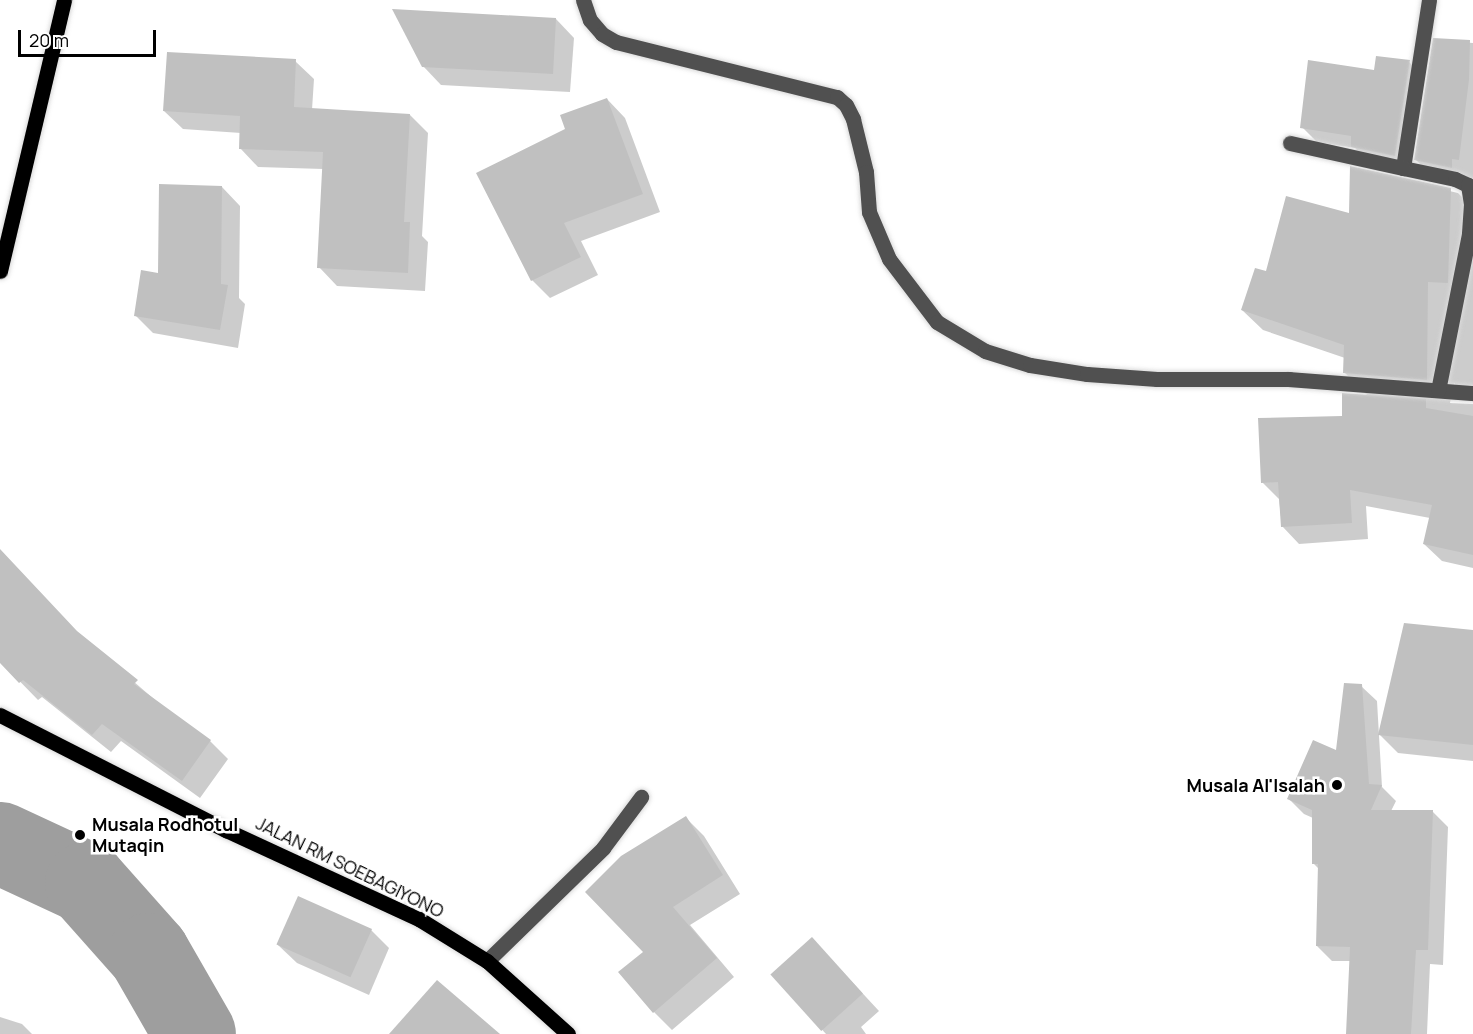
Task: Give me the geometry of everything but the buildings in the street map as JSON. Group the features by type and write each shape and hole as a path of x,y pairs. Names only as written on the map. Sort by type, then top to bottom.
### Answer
{"main road":[{"path":"0,271 64,0"},
{"name":"JALAN RM SOEBAGIYONO","path":"0,715 226,830 419,919 488,961 568,1034"}],"street":[{"path":"583,0 590,20 602,34 616,42 837,97 846,105 853,118 866,172 869,212 889,259 936,322 985,351 1030,365 1087,374 1157,379 1289,379 1473,393"},
{"path":"1403,168 1429,0"},
{"path":"1290,143 1455,178 1468,185 1471,204 1469,234 1438,390"},
{"path":"488,961 603,848 641,797"}],"waterway":[{"path":"0,843 86,883 149,954 195,1034"}],"place":[{"name":"Musala Al'Isalah","path":"1337,785"},
{"name":"Musala Rodhotul Mutaqin","path":"80,835"}]}
